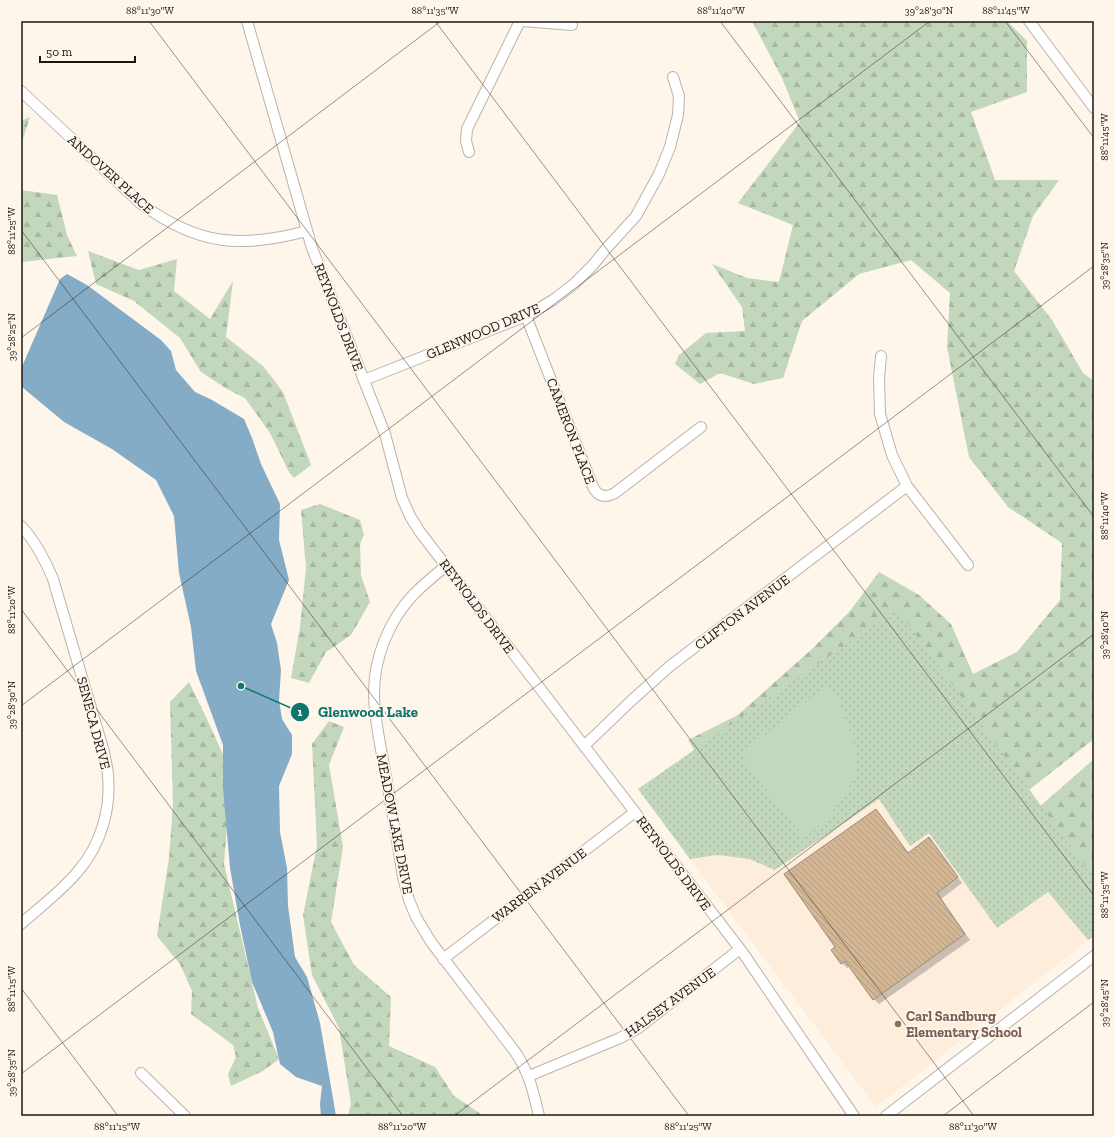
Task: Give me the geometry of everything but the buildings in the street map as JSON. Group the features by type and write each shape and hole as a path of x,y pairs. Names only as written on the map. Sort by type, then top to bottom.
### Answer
{"street":[{"name":"REYNOLDS DRIVE","path":"247,21 312,248 385,434 402,498 410,516 446,566 740,949 854,1116"},
{"path":"469,152 466,141 467,129 521,21 572,25"},
{"path":"1029,21 1094,108"},
{"name":"GLENWOOD DRIVE","path":"364,380 526,316 553,300 574,284 593,265 636,216 659,174 670,147 678,116 679,96 673,77"},
{"name":"ANDOVER PLACE","path":"21,91 140,203 159,217 178,228 222,240 243,242 265,240 307,231"},
{"name":"CAMERON PLACE","path":"526,316 590,480 595,491 598,493 603,496 610,496 615,493 701,427"},
{"path":"881,356 879,378 880,414 892,455 907,486 968,565"},
{"name":"CLIFTON AVENUE","path":"584,746 670,666 907,486"},
{"name":"SENECA DRIVE","path":"21,526 35,543 45,560 53,579 104,752 108,775 109,796 106,816 100,836 91,854 67,883 21,924"},
{"name":"MEADOW LAKE DRIVE","path":"446,566 413,595 399,612 388,631 380,652 376,672 374,693 376,721 404,877 409,900 418,922 443,959 516,1053 529,1076 539,1116"},
{"name":"WARREN AVENUE","path":"443,959 635,812"},
{"name":"HALSEY AVENUE","path":"529,1076 620,1038 637,1029 740,949"},
{"path":"886,1116 1094,956"},
{"path":"141,1073 185,1116"}],"shaded area":[{"name":"Carl Sandburg Elementary School","path":"879,799 910,845 929,833 997,927 1048,892 1088,940 876,1107 690,859 717,855 749,859 775,870"}],"green space":[{"path":"752,21 1007,21 1027,41 1027,92 971,112 995,180 1059,180 1033,216 1014,271 1052,320 1083,373 1094,381 1094,739 1025,793 704,765 688,740 738,715 813,648 850,611 879,572 919,595 951,624 973,674 1017,652 1060,600 1062,543 1008,507 969,457 947,347 950,293 911,260 859,274 802,321 783,378 754,384 720,373 700,384 675,364 679,355 706,333 745,331 742,307 712,264 747,278 779,282 793,225 738,203 800,122 782,78"},
{"path":"30,117 21,145 21,121"},
{"path":"21,190 57,195 67,235 77,256 21,262"},
{"path":"88,251 139,270 177,259 174,291 210,319 233,281 226,337 263,366 283,392 311,465 294,478 289,472 270,433 245,398 227,389 201,372 180,338 134,301 96,284"},
{"path":"320,504 360,520 364,535 360,544 361,575 370,602 351,635 326,652 309,683 291,678 300,627 306,568 301,510"},
{"path":"897,609 1094,878 1094,936 1088,940 1048,892 997,928 929,833 910,846 879,799 775,870 749,859 717,855 690,859 638,789"},
{"path":"189,682 231,772 224,864 258,1008 279,1059 263,1071 231,1086 228,1074 236,1057 233,1045 191,1014 192,991 180,964 157,936 169,858 173,804 170,702"},
{"path":"827,685 838,700 853,739 857,756 854,778 841,801 826,820 804,838 746,763 746,750"},
{"path":"329,721 344,727 329,765 343,847 331,922 354,965 391,997 389,1046 435,1067 454,1096 484,1116 348,1116 351,1103 339,1028 312,975 303,915 317,846 312,744"},
{"path":"1094,759 1094,902 1029,816"}],"water":[{"path":"67,274 87,285 161,340 171,351 176,370 195,392 244,419 261,464 280,504 279,540 289,580 271,624 277,643 281,670 279,700 282,719 292,735 292,754 279,786 280,832 287,868 288,906 295,957 307,977 320,1023 336,1116 321,1116 320,1104 322,1086 296,1077 280,1064 273,1032 252,982 230,868 223,788 223,745 196,671 191,627 179,573 174,516 156,480 112,449 64,422 22,387 21,369 60,279"}],"place":[{"name":"Glenwood Lake","path":"241,686"},
{"name":"Carl Sandburg Elementary School","path":"898,1024"}]}
